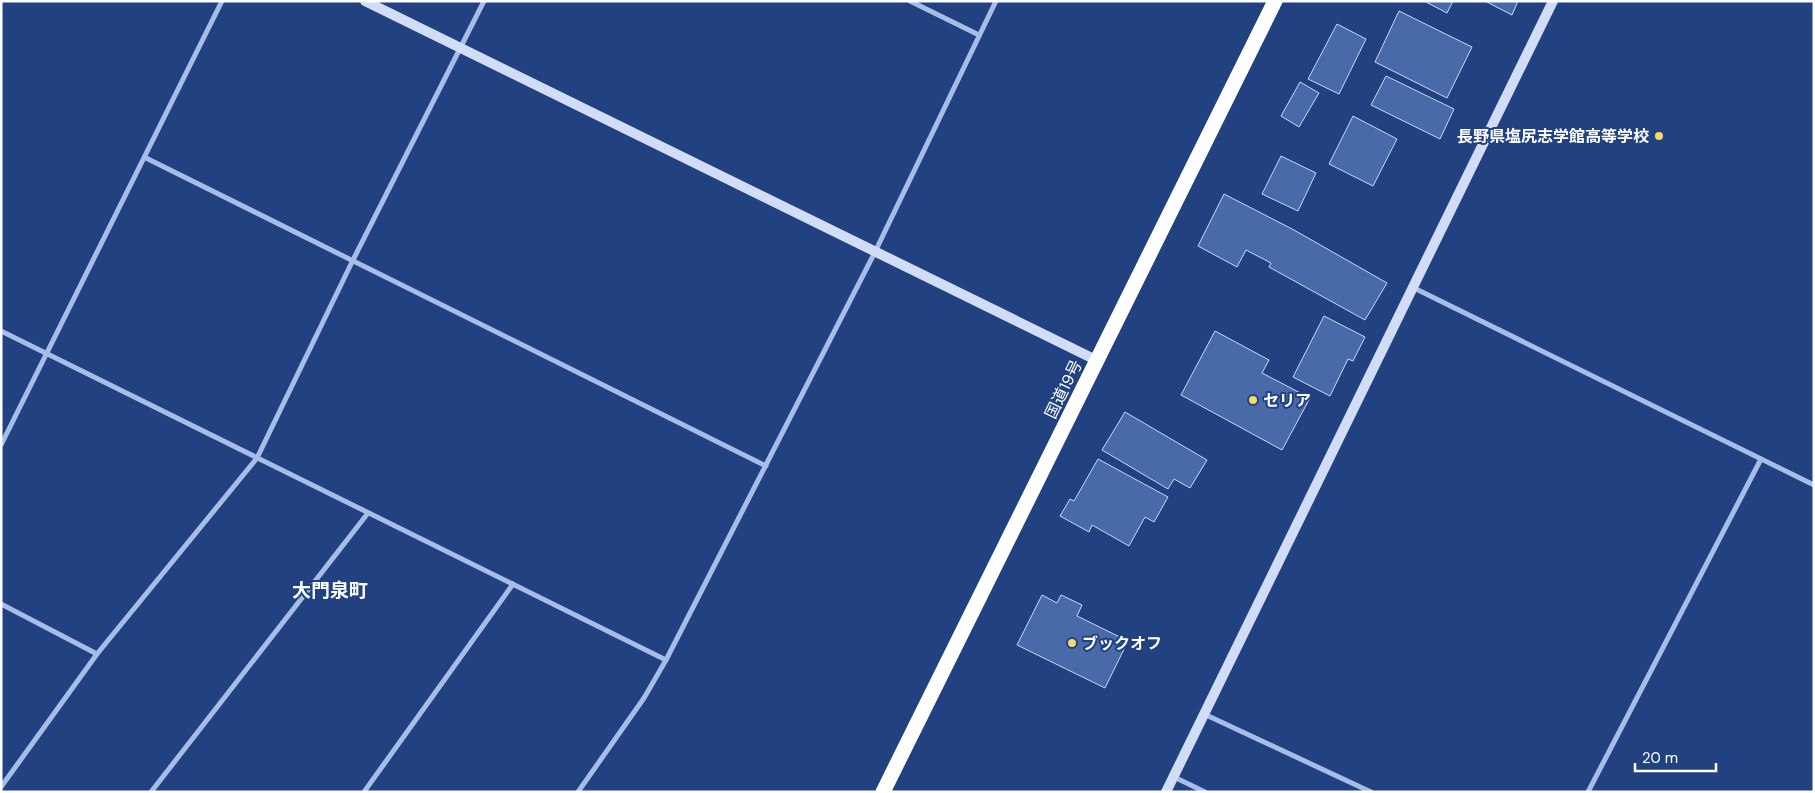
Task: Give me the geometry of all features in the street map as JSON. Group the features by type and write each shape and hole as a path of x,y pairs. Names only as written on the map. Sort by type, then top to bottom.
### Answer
{"highway":[{"name":"国道19号","path":"883,792 1275,1"}],"street":[{"path":"1,445 146,158 222,1"},
{"path":"365,1 1096,360"},
{"path":"1,787 97,654 257,458 352,262 484,1"},
{"path":"910,1 979,35"},
{"path":"578,792 644,698 666,660 875,252 996,1"},
{"path":"1166,792 1553,1"},
{"path":"146,158 766,466"},
{"path":"1414,288 1814,486"},
{"path":"1,332 666,660"},
{"path":"1588,792 1761,459"},
{"path":"151,792 368,513"},
{"path":"364,792 513,584"},
{"path":"1,604 97,654"},
{"path":"1204,714 1371,792"},
{"path":"1174,777 1205,792"}],"building":[{"path":"1424,1 1453,1 1447,13"},
{"path":"1485,1 1518,1 1512,15"},
{"path":"1399,11 1472,47 1447,98 1375,62"},
{"path":"1337,24 1366,39 1339,94 1308,79"},
{"path":"1386,76 1454,109 1440,139 1371,105"},
{"path":"1300,82 1319,93 1299,127 1281,116"},
{"path":"1353,116 1397,139 1373,186 1329,164"},
{"path":"1281,156 1316,173 1298,211 1262,194"},
{"path":"1224,194 1294,230 1387,283 1365,320 1269,267 1271,263 1246,250 1237,267 1198,246"},
{"path":"1324,316 1365,337 1353,361 1348,359 1330,396 1293,377"},
{"path":"1215,331 1269,360 1262,373 1310,398 1282,450 1181,395"},
{"path":"1125,412 1207,460 1190,488 1174,479 1168,489 1102,450"},
{"path":"1098,459 1168,497 1154,522 1145,517 1129,546 1092,525 1089,532 1060,516 1070,499 1074,501"},
{"name":"ブックオフ","path":"1042,595 1057,603 1061,595 1082,605 1077,616 1128,641 1105,688 1017,645"}],"place":[{"name":"長野県塩尻志学館高等学校","path":"1659,136"},
{"name":"セリア","path":"1253,400"},
{"name":"ブックオフ","path":"1072,643"}],"district":[{"name":"大門泉町","path":"330,590"}]}
